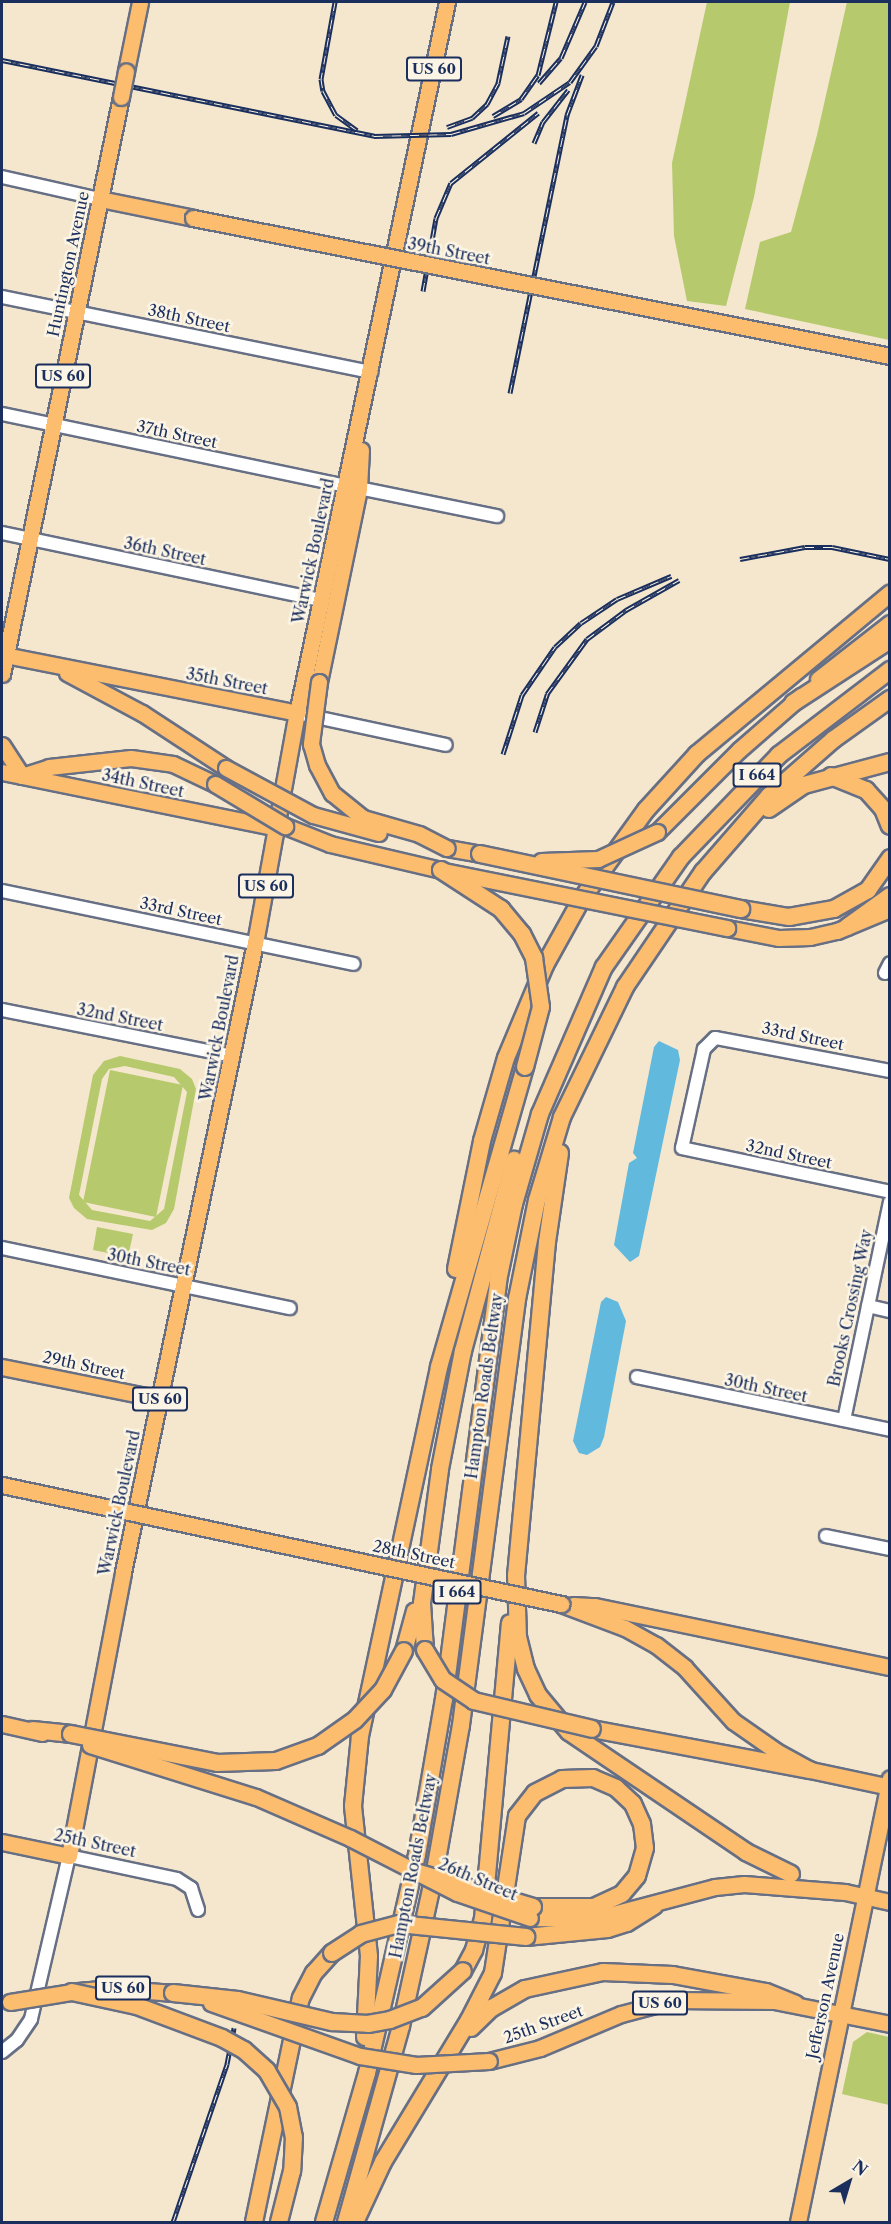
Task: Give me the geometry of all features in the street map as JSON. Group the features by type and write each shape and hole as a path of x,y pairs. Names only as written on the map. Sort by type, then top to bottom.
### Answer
{"highway":[{"path":"346,2149 369,1991 367,1934 354,1833 357,1755 439,1367 451,1292 495,1095 526,1006 573,914 627,833 684,768 742,714 890,594"},
{"path":"793,703 890,640"},
{"name":"Hampton Roads Beltway","path":"324,2223 346,2149 400,1936 436,1746 505,1243 526,1158 546,1098 604,967 681,857 731,801 794,741 890,670"},
{"name":"Hampton Roads Beltway","path":"346,2223 386,2083 428,1908 462,1719 522,1269 548,1160 578,1083 642,958 714,857 744,821 790,777 890,699"},
{"path":"714,857 782,798 830,776 890,762"},
{"path":"830,776 866,790 883,809 890,826"},
{"path":"480,854 789,917 821,914 868,890 881,876 890,858"},
{"path":"439,1367 541,1007 534,958 522,934 501,909 441,870"},
{"path":"847,927 890,896"},
{"path":"604,967 559,1038 529,1113 511,1170 461,1361 427,1557 421,1612 425,1650 443,1680 474,1701 592,1729 810,1770"},
{"path":"173,1993 238,2001 332,2022 368,2024 390,2020 422,2007 463,1971 474,1950 483,1919 548,1230 561,1147 578,1083"},
{"path":"33,1731 217,1763 276,1761 318,1746 355,1720 383,1690 404,1652 427,1557"},
{"path":"516,1575 522,1658 538,1695 556,1719 587,1745 746,1852 791,1874"},
{"path":"356,2223 383,2162 453,2049 492,1973 517,1816 536,1793 562,1779 593,1778 616,1788 633,1804 642,1824 645,1848 637,1876 622,1894 594,1907 532,1913 419,1873"},
{"path":"254,2223 302,1998 314,1973 332,1953 361,1934 399,1924 526,1937 598,1931 627,1923 654,1906"},
{"path":"453,2049 484,2015 509,1997 544,1982 584,1974 630,1971 673,1976 766,1992 796,2004"},
{"path":"72,1992 137,2006 222,2038 244,2050 267,2071 288,2107 294,2137 293,2166 279,2223"}],"main road":[{"name":"Huntington Avenue","path":"2,674 4,654 54,425 140,2"},
{"name":"US 60","path":"352,487 363,406 447,2"},
{"name":"39th Street","path":"100,199 890,356"},
{"name":"Warwick Boulevard","path":"69,1856 159,1399 255,943 297,713 321,600 352,487"},
{"path":"352,487 319,682 311,744 317,765 332,793 363,818 419,834 447,848"},
{"path":"46,663 122,702 226,768 313,814 447,848 480,854 547,862 588,861 618,853 657,832 738,750 890,623"},
{"name":"35th Street","path":"4,654 297,713"},
{"path":"2,745 22,776 49,767 131,758 172,765 215,784 285,826 330,844 441,870 727,928 793,938 847,927 890,909"},
{"name":"34th Street","path":"2,772 277,828"},
{"name":"29th Street","path":"2,1366 159,1399"},
{"name":"28th Street","path":"2,1485 561,1604 595,1606 890,1667"},
{"path":"561,1604 625,1628 656,1645 685,1668 745,1731 810,1770 889,1784"},
{"path":"2,1724 33,1731"},
{"name":"26th Street","path":"70,1737 169,1767 256,1797 419,1873"},
{"name":"Jefferson Avenue","path":"798,2223 889,1784"},
{"name":"25th Street","path":"2,1842 69,1856"},
{"path":"791,1874 844,1892"},
{"name":"26th Street","path":"532,1913 594,1919 654,1906 698,1891 729,1885 768,1884 844,1892 890,1902"},
{"name":"25th Street","path":"6,2003 110,1988 173,1993 236,2009 360,2056 416,2065 489,2061 540,2048 621,2014 674,2000 726,1998 796,2004 890,2024"}],"street":[{"name":"39th Street","path":"2,177 100,199"},
{"name":"38th Street","path":"2,297 371,372"},
{"name":"37th Street","path":"2,414 497,516"},
{"name":"36th Street","path":"2,533 321,600"},
{"name":"35th Street","path":"297,713 446,745"},
{"name":"33rd Street","path":"2,891 353,964"},
{"name":"32nd Street","path":"2,1010 232,1056"},
{"name":"33rd Street","path":"682,1149 704,1049 710,1040 722,1036 890,1071"},
{"name":"32nd Street","path":"682,1149 890,1192"},
{"name":"Brooks Crossing Way","path":"844,1420 890,1202"},
{"name":"30th Street","path":"2,1248 290,1308"},
{"path":"868,1306 890,1311"},
{"name":"30th Street","path":"636,1377 890,1430"},
{"path":"826,1536 890,1549"},
{"name":"25th Street","path":"69,1856 177,1879 191,1888 198,1910"},
{"name":"Warwick Boulevard","path":"3,2051 17,2040 31,2019 69,1856"}],"green space":[{"path":"707,2 790,2 754,197 726,306 687,301 674,236 672,163"},
{"path":"847,2 889,2 889,340 745,309 760,242 791,232 817,135"},
{"path":"120,1056 180,1069 192,1079 196,1089 174,1209 166,1223 152,1230 87,1219 74,1208 69,1198 93,1075 104,1061","holes":["125,1066 174,1077 187,1092 164,1209 150,1221 92,1210 79,1195 102,1079 109,1069"]},
{"path":"110,1070 183,1085 156,1217 83,1202"},
{"path":"97,1227 133,1234 128,1257 93,1250"},
{"path":"867,2032 889,2037 889,2105 842,2094 853,2042"}],"water":[{"path":"659,1041 678,1050 680,1060 639,1256 630,1262 614,1245 629,1163 637,1158 633,1153 654,1047"},
{"path":"606,1297 618,1302 626,1321 604,1437 600,1447 587,1455 579,1453 573,1441 601,1302"}],"railway":[{"path":"335,2 321,79 323,91 336,115 357,130"},
{"path":"493,116 521,99 538,75 556,2"},
{"path":"539,83 561,58 585,2"},
{"path":"2,60 374,136 451,134 524,113 570,82 596,46 613,2"},
{"path":"447,127 472,118 487,104 498,83 508,36"},
{"path":"510,393 567,115 582,75"},
{"path":"534,143 543,122 568,90"},
{"path":"423,291 436,218 451,183 538,113"},
{"path":"740,559 805,547 832,547 890,559"},
{"path":"503,754 522,695 555,647 581,623 617,599 671,576"},
{"path":"535,732 547,694 587,639 626,610 679,580"},
{"path":"173,2222 227,2064 234,2028"}]}
